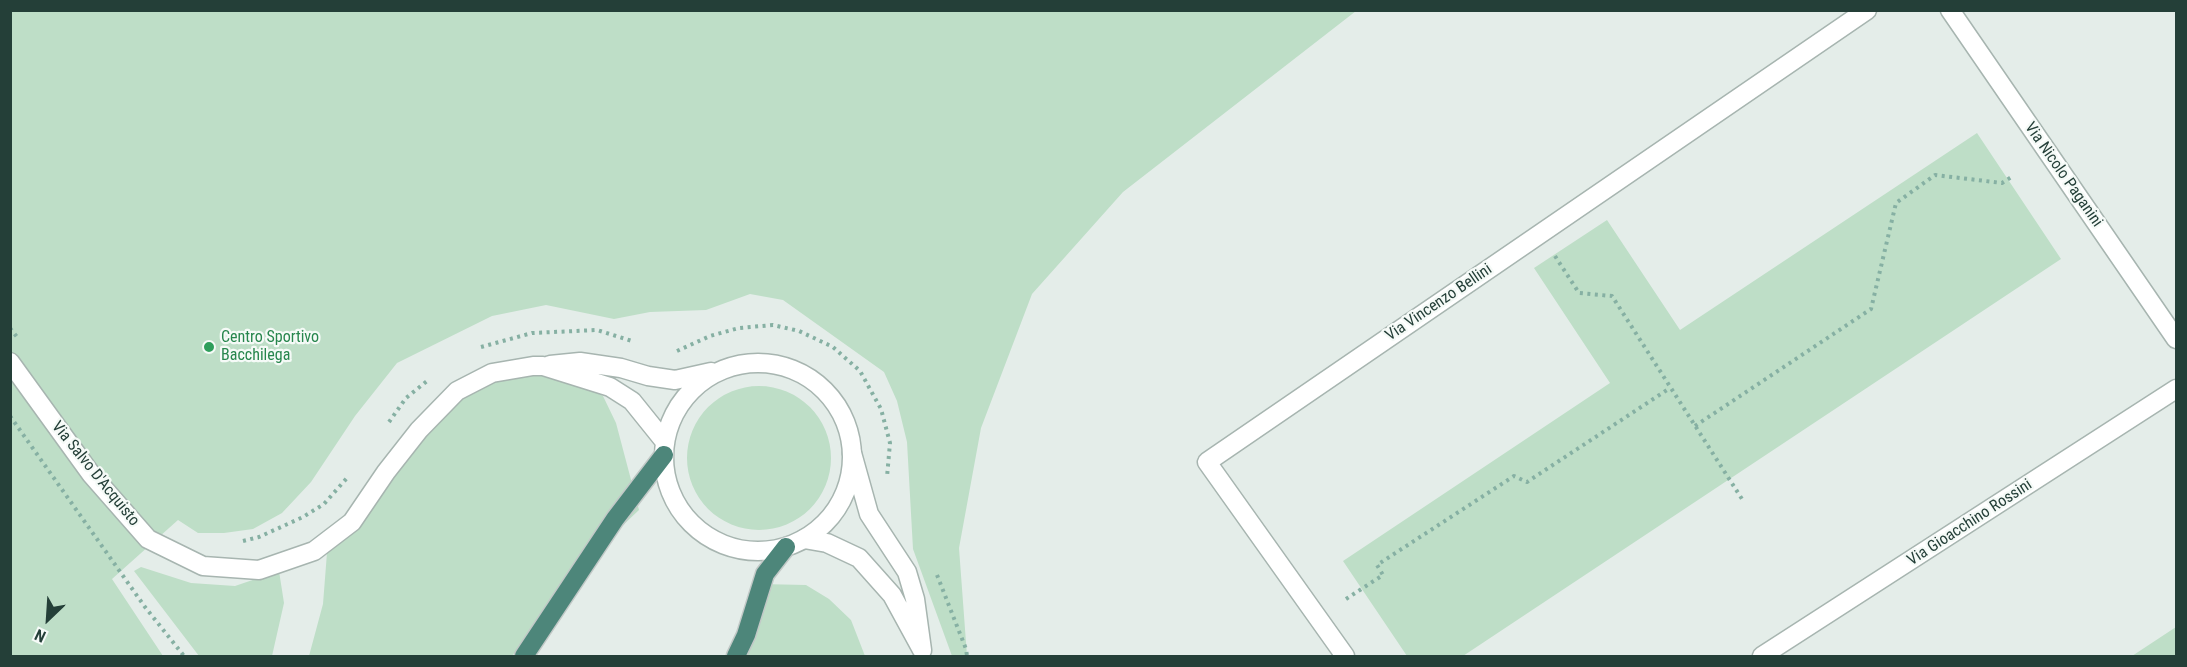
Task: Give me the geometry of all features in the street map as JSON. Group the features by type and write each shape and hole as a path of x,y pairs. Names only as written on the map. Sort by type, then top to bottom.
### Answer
{"highway":[{"path":"525,657 664,448"},
{"path":"736,657 746,635 758,590 765,574 786,547"}],"street":[{"name":"Via Vincenzo Bellini","path":"1345,657 1207,462 1867,10"},
{"name":"Via Nicolo Paganini","path":"1950,10 2176,339"},
{"name":"Via Salvo D'Acquisto","path":"10,362 91,474 148,539 203,566 259,570 314,551 352,522 386,472 419,430 458,391 492,373 543,366 610,387 632,400 664,448"},
{"path":"543,366 580,362 675,380 730,367"},
{"name":"Via Salvo D'Acquisto","path":"753,363 774,364 794,370 813,381 827,393 842,415 850,434 852,453 848,484 838,507 816,531 786,547 767,550 740,549 712,539 683,514 675,502 665,473 664,448 674,414 691,392 705,379 730,367 753,363"},
{"name":"Via Gioacchino Rossini","path":"1762,657 2176,389"},
{"path":"852,453 869,514 907,572 915,599 923,653"},
{"path":"804,539 828,543 859,558 892,595 923,653"}],"path":[{"path":"1695,426 1871,309 1896,203 1935,175 2002,183 2013,176"},
{"path":"1554,255 1580,293 1612,296 1742,499"},
{"path":"666,350 677,351 710,336 739,328 773,325 799,331 834,347 860,371 881,409 890,443 887,478"},
{"path":"474,351 485,345 532,333 597,330 643,345"},
{"path":"386,426 406,398 434,375"},
{"path":"1346,599 1383,575 1377,565 1514,476 1527,482 1670,388"},
{"path":"10,416 145,607 184,657"},
{"path":"233,543 260,537 303,518 324,504 352,472"},
{"path":"936,573 942,582 967,657"}],"green space":[{"path":"10,11 1356,11 1123,192 1032,294 981,428 959,548 967,656 952,656 913,549 907,442 897,401 884,372 783,300 750,294 706,310 650,312 614,319 546,305 492,316 397,363 355,416 311,482 282,513 253,529 224,533 198,533 178,520 112,579 163,656 11,656"},
{"path":"1977,133 2061,259 1463,656 1407,656 1343,561 1610,383 1534,268 1607,220 1680,330"},
{"path":"506,372 549,374 581,384 603,396 616,423 639,510 577,569 512,656 309,656 323,604 328,540 431,411"},
{"path":"759,386 787,391 810,407 826,430 831,458 826,486 810,509 787,525 759,530 731,525 708,509 692,486 687,458 692,430 708,407 731,391"},
{"path":"141,567 191,583 235,586 279,571 284,603 272,656 199,656 134,571"},
{"path":"760,584 806,585 829,599 851,620 865,656 734,656"},
{"path":"2176,627 2176,656 2132,656"}],"place":[{"name":"Centro Sportivo Bacchilega","path":"209,347"}]}
